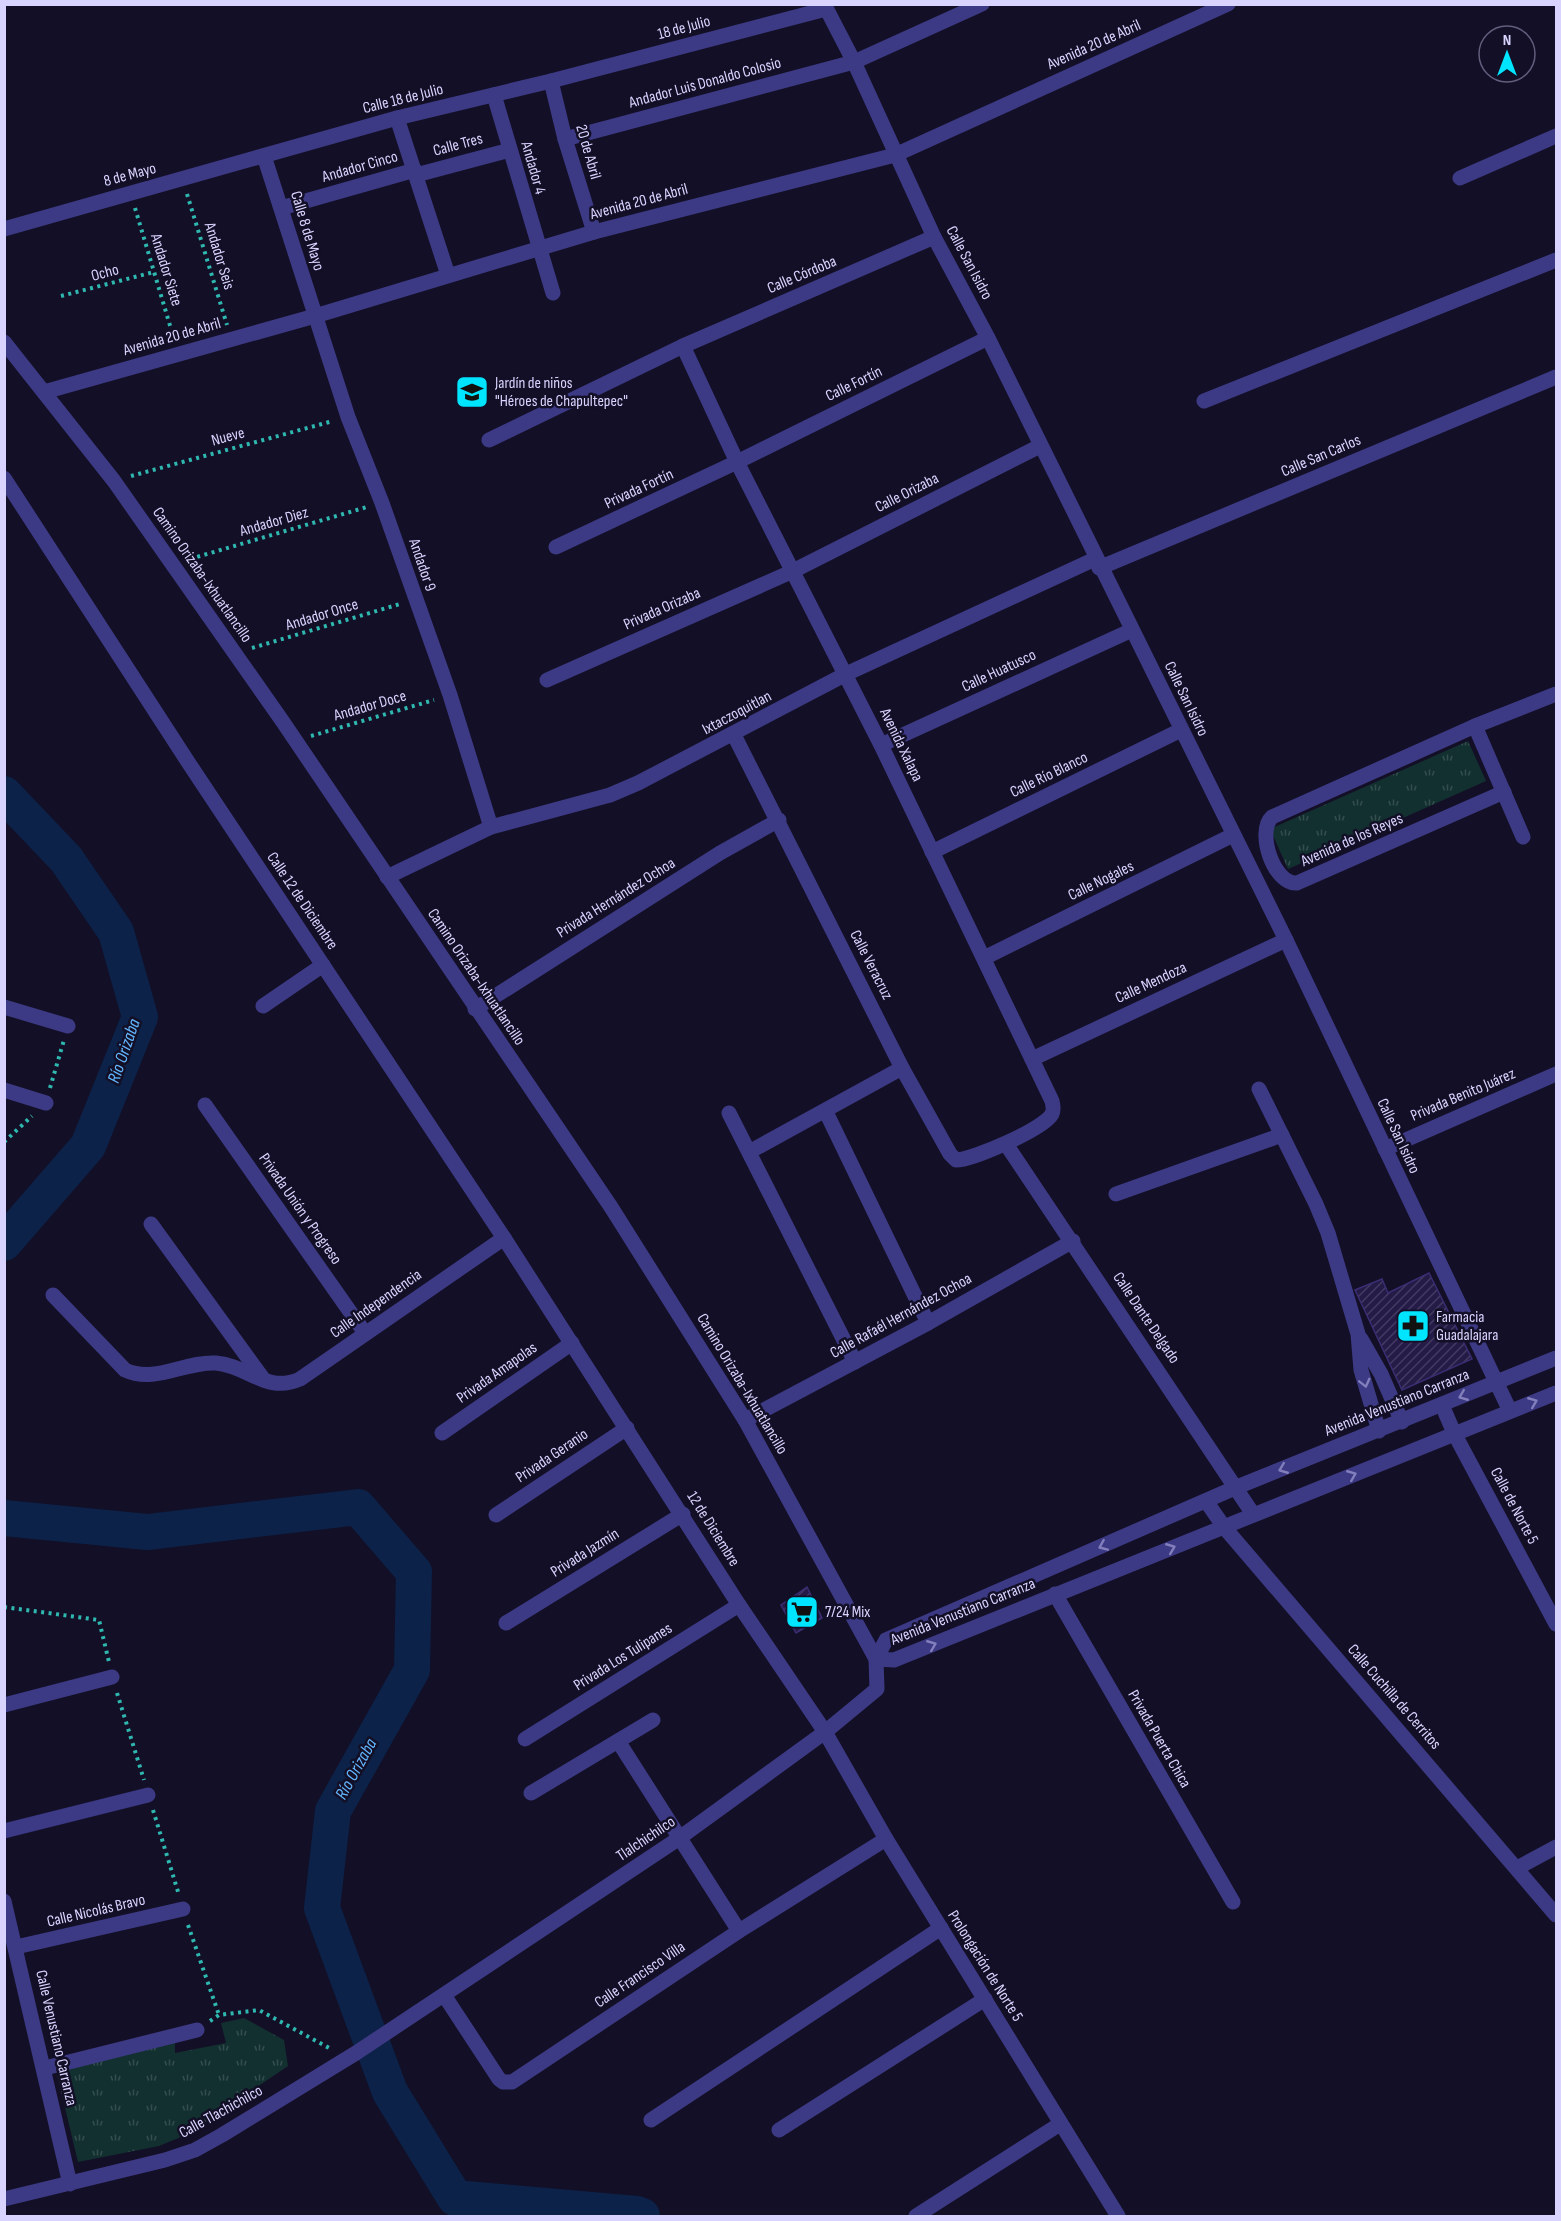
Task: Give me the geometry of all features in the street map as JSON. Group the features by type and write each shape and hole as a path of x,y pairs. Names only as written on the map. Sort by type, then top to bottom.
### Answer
{"street":[{"name":"Andador Luis Donaldo Colosio","path":"565,138 854,62 982,4"},
{"name":"Avenida 20 de Abril","path":"44,392 315,316 594,232 895,155 1227,4"},
{"name":"Calle San Isidro","path":"825,7 854,62 934,237 988,338 1097,563 1286,940 1510,1411"},
{"name":"18 de Julio","path":"551,81 825,7"},
{"name":"Calle 18 de Julio","path":"264,156 397,118 551,81"},
{"name":"20 de Abril","path":"551,81 565,138 594,232"},
{"name":"Andador 4","path":"494,95 538,250 553,293"},
{"path":"397,118 448,275"},
{"path":"1460,178 1557,136"},
{"name":"Calle Tres","path":"415,173 510,150"},
{"name":"8 de Mayo","path":"4,229 264,156"},
{"name":"Calle 8 de Mayo","path":"264,156 315,316"},
{"name":"Andador Cinco","path":"281,208 415,173"},
{"name":"Calle Córdoba","path":"489,440 683,346 934,237"},
{"path":"1204,401 1557,260"},
{"name":"Andador 9","path":"315,316 348,417 382,503 450,695 491,827"},
{"name":"Calle Fortín","path":"737,462 988,338"},
{"name":"Camino Orizaba-Ixhuatlancillo","path":"4,342 114,481 236,653 611,1207 745,1420 876,1659"},
{"name":"Avenida Xalapa","path":"683,346 791,572 881,745 1052,1101 1051,1115 1006,1144"},
{"name":"Calle San Carlos","path":"1097,563 1557,377"},
{"name":"Calle Orizaba","path":"791,572 1040,446"},
{"name":"Privada Fortín","path":"556,547 737,462"},
{"name":"Calle 12 de Diciembre","path":"4,478 572,1343"},
{"name":"Ixtaczoquitlan","path":"387,877 491,827 610,795 734,735 846,674 1097,563"},
{"name":"Privada Orizaba","path":"547,680 791,572"},
{"name":"Calle Huatusco","path":"881,745 1132,630"},
{"name":"Avenida de los Reyes","path":"1504,792 1303,881 1291,883 1279,876 1265,837 1265,828 1272,817 1475,726 1557,694"},
{"path":"1475,726 1523,837"},
{"name":"Calle Río Blanco","path":"932,852 1181,730"},
{"name":"Calle Veracruz","path":"734,735 902,1068 954,1158 964,1160 1006,1144"},
{"name":"Privada Hernández Ochoa","path":"475,1009 720,853 778,820"},
{"name":"Calle Nogales","path":"984,958 1233,835"},
{"name":"Calle Mendoza","path":"1032,1059 1286,940"},
{"path":"263,1006 323,965"},
{"path":"4,1007 68,1026"},
{"path":"749,1152 826,1112 902,1068"},
{"name":"Privada Benito Juárez","path":"1385,1149 1557,1074"},
{"path":"1259,1089 1328,1233 1358,1334 1361,1370 1379,1431"},
{"path":"4,1090 46,1103"},
{"name":"Privada Unión y Progreso","path":"205,1105 365,1333"},
{"path":"826,1112 928,1323"},
{"path":"729,1113 855,1362"},
{"path":"1116,1194 1282,1135"},
{"name":"Calle Dante Delgado","path":"1006,1144 1073,1241 1253,1514"},
{"path":"151,1224 264,1380"},
{"name":"Calle Independencia","path":"54,1295 125,1370 135,1375 157,1374 199,1364 216,1363 231,1366 276,1385 288,1384 300,1379 504,1238"},
{"name":"Calle Rafaél Hernández Ochoa","path":"745,1420 928,1323 1073,1241"},
{"path":"1358,1334 1381,1374 1402,1422"},
{"name":"12 de Diciembre","path":"572,1343 739,1605 825,1732"},
{"name":"Privada Amapolas","path":"442,1433 572,1343"},
{"name":"Avenida Venustiano Carranza","path":"1557,1358 1237,1487 886,1640 876,1659 894,1660 1557,1393"},
{"name":"Calle de Norte 5","path":"1442,1405 1454,1433 1557,1624"},
{"name":"Privada Geranio","path":"496,1515 627,1428"},
{"name":"Calle Cuchilla de Cerritos","path":"1206,1501 1224,1527 1557,1915"},
{"name":"Privada Jazmín","path":"506,1623 683,1514"},
{"name":"Privada Puerta Chica","path":"1055,1594 1233,1902"},
{"name":"Privada Los Tulipanes","path":"525,1739 739,1605"},
{"name":"Tlalchichilco","path":"401,2023 678,1839 825,1732 877,1689 876,1659"},
{"path":"4,1705 112,1677"},
{"path":"531,1793 653,1720"},
{"name":"Prolongación de Norte 5","path":"825,1732 886,1839 1118,2217"},
{"path":"618,1741 678,1839 739,1931"},
{"path":"4,1831 148,1795"},
{"name":"Calle Francisco Villa","path":"444,1995 499,2079 503,2082 512,2082 739,1931 886,1839"},
{"path":"1517,1868 1557,1847"},
{"name":"Calle Venustiano Carranza","path":"4,1901 45,2068 70,2184"},
{"name":"Calle Nicolás Bravo","path":"16,1947 183,1909"},
{"path":"651,2120 941,1928"},
{"path":"779,2130 985,1999"},
{"name":"Calle Tlachichilco","path":"4,2199 129,2170 195,2150 401,2023"},
{"path":"45,2068 197,2030"},
{"path":"916,2217 1060,2124"}],"path":[{"name":"Andador Seis","path":"183,179 231,339"},
{"name":"Andador Siete","path":"131,193 179,354"},
{"name":"Ocho","path":"61,296 154,272"},
{"name":"Nueve","path":"114,481 348,417"},
{"name":"Andador Diez","path":"173,564 382,503"},
{"name":"Andador Once","path":"236,653 415,599"},
{"name":"Andador Doce","path":"296,740 450,695"},
{"path":"197,2030 219,2015 259,2010 352,2055"}],"green space":[{"path":"1468,741 1486,781 1288,869 1270,829"},
{"path":"244,2018 284,2040 288,2066 188,2134 159,2146 78,2162 55,2066 175,2040 175,2053 226,2043 221,2023"}],"building":[{"name":"Farmacia Guadalajara","path":"1429,1273 1472,1359 1402,1390 1355,1290 1382,1279 1388,1293"},
{"name":"7/24 Mix","path":"807,1587 822,1618 796,1633 781,1605"}],"waterway":[{"name":"Río Orizaba","path":"4,794 66,859 116,932 140,1017 88,1146 4,1243"},
{"name":"Río Orizaba","path":"4,1518 147,1532 358,1507 414,1572 412,1670 333,1811 322,1908 390,2092 455,2198 642,2216"}],"place":[{"name":"Jardín de niños \"Héroes de Chapultepec\"","path":"472,392"},
{"name":"Farmacia Guadalajara","path":"1413,1326"},
{"name":"7/24 Mix","path":"802,1612"}]}
